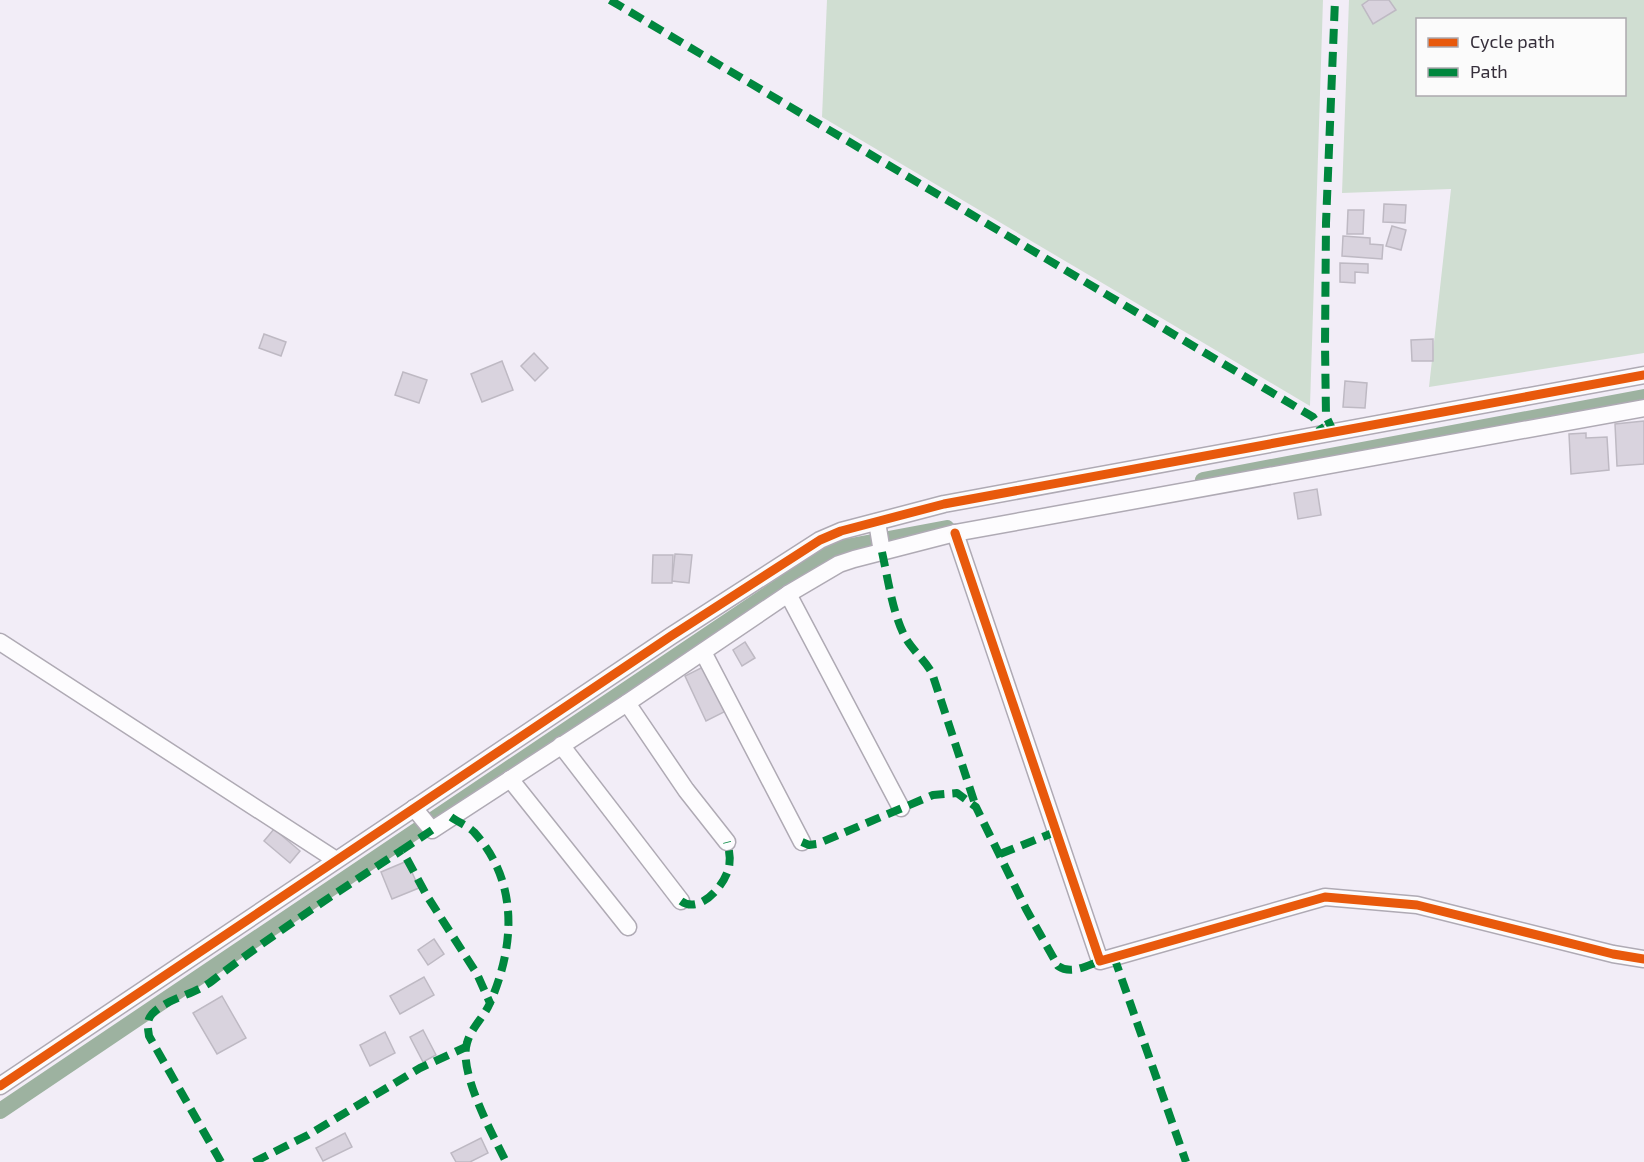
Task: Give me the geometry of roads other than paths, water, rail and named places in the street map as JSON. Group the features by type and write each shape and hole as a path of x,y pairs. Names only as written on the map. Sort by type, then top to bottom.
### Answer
{"street":[{"path":"0,1086 336,860 421,817 799,552 841,531 877,524 944,504 1644,375"},
{"path":"421,817 432,830 627,703 788,594 839,564 882,549 955,533 1644,408"},
{"path":"877,524 882,549"},
{"path":"955,533 1100,961 1325,897 1417,905 1613,954 1644,959"},
{"path":"788,594 901,808"},
{"path":"0,642 336,860"},
{"path":"703,652 802,842"},
{"path":"627,703 686,790 727,842"},
{"path":"561,745 681,901"},
{"path":"510,779 628,927"}],"waterway":[{"path":"1203,480 1644,397"},
{"path":"0,1111 835,549 947,528"}]}
